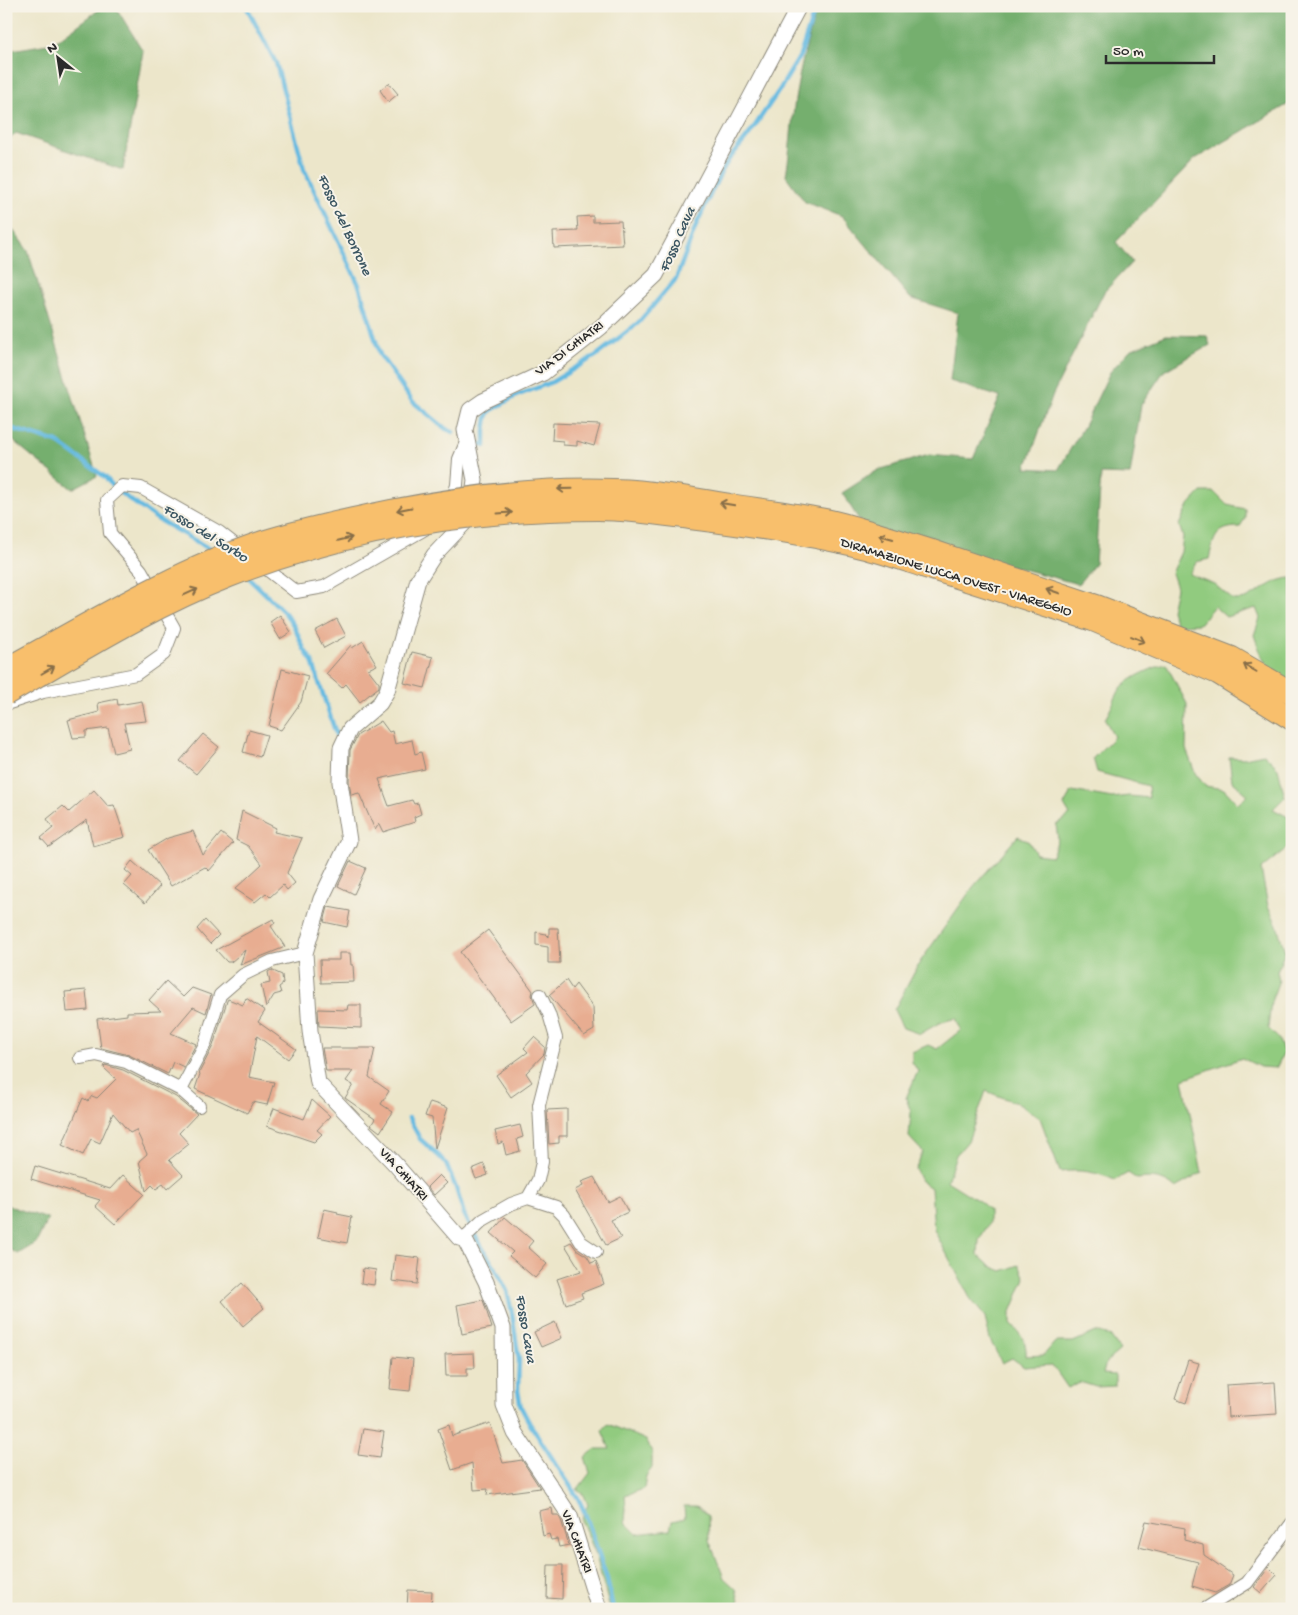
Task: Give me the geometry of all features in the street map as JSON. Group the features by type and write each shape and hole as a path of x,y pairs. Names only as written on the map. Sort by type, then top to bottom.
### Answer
{"highway":[{"name":"DIRAMAZIONE LUCCA OVEST - VIAREGGIO","path":"6,669 140,596 206,565 262,543 324,525 432,504 503,494 563,489 615,490 672,495 829,521 929,559 1232,658 1292,693"},
{"name":"DIRAMAZIONE LUCCA OVEST - VIAREGGIO","path":"6,694 143,616 187,594 230,576 342,539 456,518 552,510 601,509 647,512 779,531 929,559"},
{"name":"DIRAMAZIONE LUCCA OVEST - VIAREGGIO","path":"1096,614 1218,673 1292,719"}],"street":[{"name":"VIA DI CHIATRI","path":"350,728 380,703 387,690 418,580 434,555 470,517 475,480 466,430 470,410 483,401 543,373 601,327 656,275 799,6"},
{"path":"6,704 43,692 136,674 164,654 174,628 141,570 110,533 107,500 122,486 141,488 219,532 296,592 324,587 428,528 450,510 457,485 459,459 468,440"},
{"name":"VIA CHIATRI","path":"350,728 341,748 339,766 349,840 321,899 305,953 310,1031 318,1083 395,1164 459,1238 466,1237 486,1282 503,1328 504,1405 515,1433 570,1516 600,1609"},
{"path":"181,1090 205,1044 220,995 243,975 272,961 305,953"},
{"path":"528,1198 538,1180 542,1162 539,1105 556,1038 549,1014 540,994"},
{"path":"80,1058 96,1055 126,1062 181,1090 199,1106"},
{"path":"466,1237 483,1220 511,1204 528,1198 556,1207 564,1215 581,1242 596,1252"},
{"path":"1205,1609 1247,1583 1292,1523"}],"green space":[{"path":"104,6 115,6 143,51 123,170 16,133 6,143 6,51 54,43"},
{"path":"818,6 1292,6 1292,102 1195,159 1116,242 1132,262 1104,292 1053,394 1026,468 1058,470 1084,426 1110,372 1130,350 1166,335 1207,336 1210,345 1164,371 1141,405 1130,475 1101,474 1095,564 1078,584 863,526 842,493 878,470 929,455 973,459 1000,397 950,381 958,313 910,298 842,216 805,202 786,176 798,82"},
{"path":"6,220 28,251 97,476 72,489 6,435"},
{"path":"1201,492 1214,492 1227,505 1245,509 1245,518 1240,527 1225,529 1217,535 1212,545 1209,559 1196,562 1189,574 1214,584 1233,600 1246,599 1275,582 1292,578 1292,686 1272,674 1262,657 1254,635 1260,618 1256,608 1226,617 1214,606 1199,624 1176,625 1171,610 1176,588 1171,573 1181,552 1183,537 1179,525 1188,506"},
{"path":"1166,664 1187,704 1186,749 1195,773 1205,786 1224,789 1238,804 1248,795 1232,781 1229,757 1244,758 1264,754 1278,768 1285,797 1273,809 1292,819 1292,844 1261,869 1268,906 1277,925 1285,952 1277,971 1279,980 1271,1002 1268,1028 1278,1038 1284,1053 1276,1068 1260,1067 1242,1058 1183,1079 1202,1173 1175,1188 1162,1180 1153,1178 1137,1179 1128,1173 1115,1180 1088,1172 1060,1172 1040,1118 1017,1103 986,1091 968,1141 956,1155 947,1181 982,1203 989,1210 989,1223 979,1240 978,1255 990,1266 1002,1271 1019,1265 1025,1278 1011,1312 1011,1324 1023,1338 1026,1356 1044,1355 1055,1342 1073,1342 1096,1332 1110,1336 1120,1350 1106,1362 1103,1374 1115,1375 1115,1386 1096,1387 1080,1382 1068,1388 1052,1365 1024,1367 1012,1358 1002,1363 990,1340 985,1317 970,1298 934,1230 931,1188 921,1181 915,1169 923,1152 909,1137 911,1112 906,1098 918,1071 912,1062 912,1052 928,1045 937,1049 961,1030 956,1018 939,1023 920,1034 903,1028 894,1010 920,962 973,887 1018,836 1029,842 1036,854 1052,856 1058,839 1056,825 1070,815 1064,805 1072,791 1112,798 1129,796 1149,798 1148,786 1097,772 1093,758 1114,737 1105,719 1122,687 1140,674"},
{"path":"6,1205 48,1219 36,1243 18,1254 6,1247"},
{"path":"608,1424 646,1440 652,1452 652,1468 646,1476 644,1489 625,1495 625,1522 637,1534 670,1530 672,1521 685,1518 684,1506 697,1506 708,1516 709,1540 724,1578 736,1589 741,1609 702,1609 699,1604 690,1604 690,1609 610,1609 595,1552 582,1522 583,1514 588,1505 584,1495 577,1490 590,1473 585,1457 596,1449 610,1449 602,1431"}],"building":[{"path":"389,83 398,94 388,102 380,90"},
{"path":"593,216 593,222 621,221 623,245 554,248 553,232 578,231 577,217"},
{"path":"553,423 600,425 594,446 577,441 577,446 563,445 563,441 552,440"},
{"path":"280,615 291,632 280,639 270,622"},
{"path":"337,619 346,636 324,648 315,631"},
{"path":"363,641 377,665 368,669 379,683 379,687 360,702 346,684 342,688 326,674 351,645 352,648"},
{"path":"412,652 433,657 425,688 404,683"},
{"path":"282,669 308,676 301,702 281,730 269,726"},
{"path":"117,699 118,705 142,701 146,721 124,723 130,749 114,753 108,728 86,731 86,737 73,738 68,720 99,712 98,703"},
{"path":"381,721 389,732 392,731 395,744 412,740 415,754 421,752 425,769 379,779 389,806 412,800 414,804 418,803 421,814 414,817 415,822 383,832 379,824 375,830 359,793 351,795 349,781 350,750 358,735"},
{"path":"249,730 267,735 260,757 243,752"},
{"path":"203,734 219,747 196,774 180,761"},
{"path":"94,790 108,806 114,805 125,837 93,846 87,820 49,847 41,838 53,828 47,819 63,806 69,812"},
{"path":"242,811 276,828 274,832 302,838 287,873 295,883 287,890 283,885 270,897 266,893 255,902 235,889 262,864 248,846 236,840"},
{"path":"193,831 203,855 221,833 233,843 209,871 205,867 171,886 148,850 168,838"},
{"path":"132,861 160,886 145,903 124,885 132,876 125,870"},
{"path":"350,861 366,868 354,894 338,886"},
{"path":"328,907 350,911 347,927 324,922"},
{"path":"273,919 275,923 271,926 285,947 240,965 245,950 231,962 227,962 216,950"},
{"path":"205,920 219,935 210,944 197,929"},
{"path":"549,928 558,928 560,963 548,963 548,947 536,945 536,932 546,934 549,937"},
{"path":"488,930 533,991 532,995 535,1004 511,1021 460,952"},
{"path":"339,953 350,953 354,982 321,983 320,960 339,960"},
{"path":"271,970 282,975 283,984 279,987 281,993 274,995 266,1008 261,985 270,983 268,972"},
{"path":"566,980 572,989 576,984 593,1007 594,1030 584,1036 549,995"},
{"path":"166,981 183,997 192,988 211,995 206,1013 193,1007 171,1033 196,1044 184,1067 173,1062 168,1074 129,1055 101,1048 97,1019 127,1015 127,1012 161,1011 149,1000"},
{"path":"86,990 88,1010 67,1012 65,992"},
{"path":"246,998 265,1011 258,1022 296,1049 288,1059 257,1036 249,1077 274,1082 267,1105 253,1102 247,1113 195,1089 199,1073 213,1046 228,999 243,1005"},
{"path":"348,1005 361,1005 361,1028 319,1026 318,1009 347,1010"},
{"path":"534,1037 545,1047 544,1054 526,1073 532,1082 511,1097 496,1075 528,1052 524,1048"},
{"path":"322,1048 375,1048 369,1077 389,1091 381,1104 393,1112 380,1132 371,1125 375,1119 345,1098 353,1085 346,1081 353,1071 326,1071"},
{"path":"105,1065 123,1070 176,1097 197,1114 179,1133 189,1144 169,1160 183,1175 167,1189 163,1184 156,1189 152,1185 146,1191 139,1161 147,1154 136,1130 130,1133 113,1113 100,1143 91,1139 83,1155 62,1145 83,1098 88,1101 92,1096 97,1098 116,1079 104,1068"},
{"path":"312,1100 330,1116 317,1130 322,1134 314,1142 267,1126 274,1108 304,1119"},
{"path":"430,1102 448,1108 435,1148 432,1118 425,1116"},
{"path":"567,1109 567,1136 559,1136 559,1143 549,1144 547,1110"},
{"path":"520,1125 523,1137 517,1139 520,1151 506,1155 503,1142 498,1144 495,1131"},
{"path":"484,1164 488,1175 476,1179 472,1169"},
{"path":"35,1166 110,1189 123,1175 144,1194 115,1224 95,1206 100,1200 31,1179"},
{"path":"439,1175 447,1183 434,1195 427,1187"},
{"path":"594,1177 608,1202 620,1196 628,1212 611,1220 621,1238 606,1245 575,1190 583,1186 581,1182"},
{"path":"324,1209 352,1217 347,1243 318,1237"},
{"path":"505,1217 533,1241 528,1247 547,1264 535,1278 509,1256 513,1252 491,1233"},
{"path":"571,1242 576,1249 587,1256 591,1263 596,1261 604,1284 581,1293 583,1298 566,1304 557,1279 581,1271 565,1245"},
{"path":"395,1255 420,1258 417,1284 392,1281"},
{"path":"363,1268 376,1270 374,1285 361,1283"},
{"path":"242,1283 264,1308 243,1326 222,1301"},
{"path":"483,1300 492,1328 462,1334 457,1305"},
{"path":"555,1322 562,1338 541,1347 534,1332"},
{"path":"474,1353 475,1368 467,1368 467,1376 446,1376 445,1354"},
{"path":"393,1357 413,1359 410,1391 390,1389"},
{"path":"1188,1360 1199,1363 1186,1403 1175,1399"},
{"path":"1275,1382 1277,1414 1228,1417 1226,1385"},
{"path":"490,1423 503,1463 522,1460 540,1488 487,1495 488,1489 474,1490 472,1463 452,1470 438,1429 449,1425 452,1436"},
{"path":"363,1429 384,1432 380,1458 358,1455"},
{"path":"552,1508 553,1515 558,1515 561,1520 569,1545 559,1547 557,1539 551,1540 549,1534 543,1536 539,1511"},
{"path":"1146,1521 1185,1528 1184,1540 1203,1545 1204,1555 1233,1575 1229,1585 1215,1593 1192,1586 1198,1562 1139,1547"},
{"path":"548,1565 563,1565 562,1599 547,1598"},
{"path":"1269,1567 1277,1575 1261,1593 1254,1587"},
{"path":"408,1590 432,1591 431,1609 407,1609"}],"waterway":[{"name":"Fosso del Borrone","path":"246,6 276,63 304,169 359,285 380,355 412,401 446,429 453,432"},
{"name":"Fosso Cava","path":"481,444 485,446 485,431 490,411 516,396 552,382 597,355 638,323 676,279 697,223 719,176 729,159 748,136 780,89 800,56 816,6"},
{"name":"Fosso del Sorbo","path":"6,427 57,442 105,477 112,485"},
{"name":"Fosso del Sorbo","path":"119,492 157,519 215,552"},
{"name":"Fosso del Sorbo","path":"247,576 285,613 294,626 304,649 312,661 337,737"},
{"name":"Fosso Cava","path":"409,1118 420,1139 446,1164 464,1214 507,1291 519,1360 518,1391 521,1407 578,1498 585,1513 607,1579 613,1609"}]}
